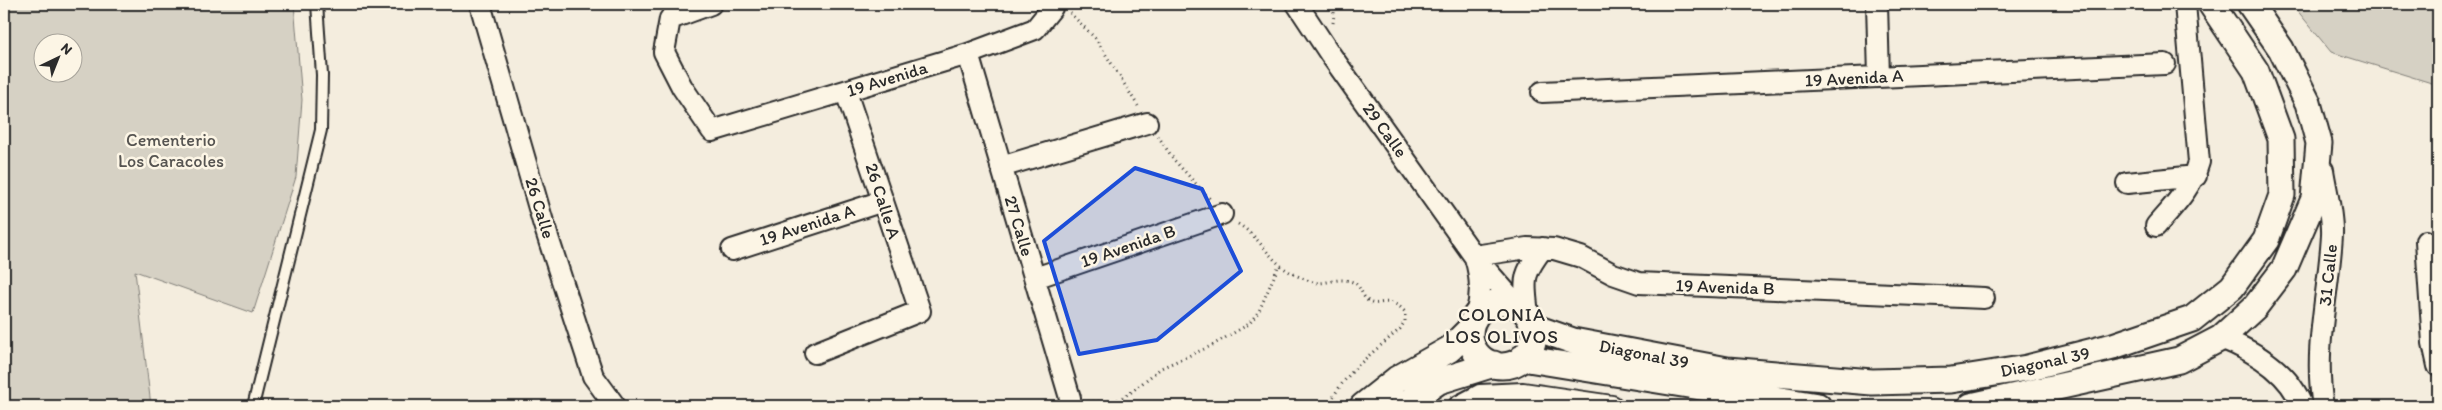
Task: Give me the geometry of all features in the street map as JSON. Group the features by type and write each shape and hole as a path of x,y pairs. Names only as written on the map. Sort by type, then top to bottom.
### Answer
{"street":[{"name":"26 Calle","path":"480,4 544,222 593,376 615,406"},
{"name":"19 Avenida","path":"712,4 670,19 664,52 682,87 712,131 968,54 1035,29 1052,6"},
{"name":"29 Calle","path":"1297,4 1330,54 1474,256 1526,317"},
{"path":"1877,4 1879,78"},
{"path":"2156,226 2186,191 2196,176 2199,162 2185,4"},
{"name":"Diagonal 39","path":"1526,317 1573,340 1727,370 1872,382 1951,380 2027,368 2113,346 2192,319 2232,287 2266,240 2282,195 2281,139 2256,71 2212,4"},
{"path":"2250,4 2282,49 2304,95 2319,143"},
{"name":"27 Calle","path":"968,54 1070,398"},
{"name":"19 Avenida A","path":"1542,92 2165,64"},
{"name":"26 Calle A","path":"815,353 920,311 846,92"},
{"path":"1001,167 1147,123"},
{"name":"Diagonal 39","path":"1971,406 2179,360 2221,338 2255,307 2284,269 2314,199 2319,143"},
{"name":"31 Calle","path":"2319,143 2332,232 2328,293 2320,337 2323,406"},
{"path":"2126,183 2196,176"},
{"name":"19 Avenida A","path":"732,250 883,200"},
{"name":"19 Avenida B","path":"1034,278 1222,214"},
{"path":"2426,241 2433,344 2438,366"},
{"name":"19 Avenida B","path":"1474,256 1527,248 1543,248 1567,251 1613,274 1639,283 1984,298"},
{"path":"1473,322 1470,340 1475,351 1483,360 1504,366 1522,358 1532,344 1526,317 1526,273 1529,265 1543,248"},
{"name":"29 Calle","path":"1473,322 1481,299 1479,272 1474,256"},
{"path":"1363,406 1397,379 1450,350 1483,308 1500,302 1526,317"},
{"path":"2221,338 2257,355 2273,367 2300,401"},
{"name":"Diagonal 39","path":"1522,358 1818,406"},
{"path":"1402,406 1439,381 1494,364"},
{"path":"1459,406 1480,396 1524,393 1568,402 1612,406"}],"lane":[{"path":"253,406 321,130 322,75 317,4"}],"path":[{"path":"1052,6 1072,14 1096,40 1127,86 1147,123 1174,160 1222,214 1256,238 1279,265 1315,283 1343,280 1353,282 1360,286 1368,301 1375,304 1390,302 1398,304 1405,312 1405,321 1400,329 1354,369 1335,393 1329,406"},
{"path":"1070,398 1086,402 1116,401 1130,393 1161,368 1211,346 1249,324 1259,312 1279,265"}],"highlighted area":[{"path":"1135,168 1202,189 1241,271 1157,340 1079,354 1044,241"}],"green space":[{"name":"Cementerio Los Caracoles","path":"4,4 294,4 302,100 296,177 253,313 135,271 151,406 4,406"},
{"path":"2292,4 2438,4 2438,85 2331,52"}],"district":[{"name":"COLONIA LOS OLIVOS","path":"1502,325"}]}
